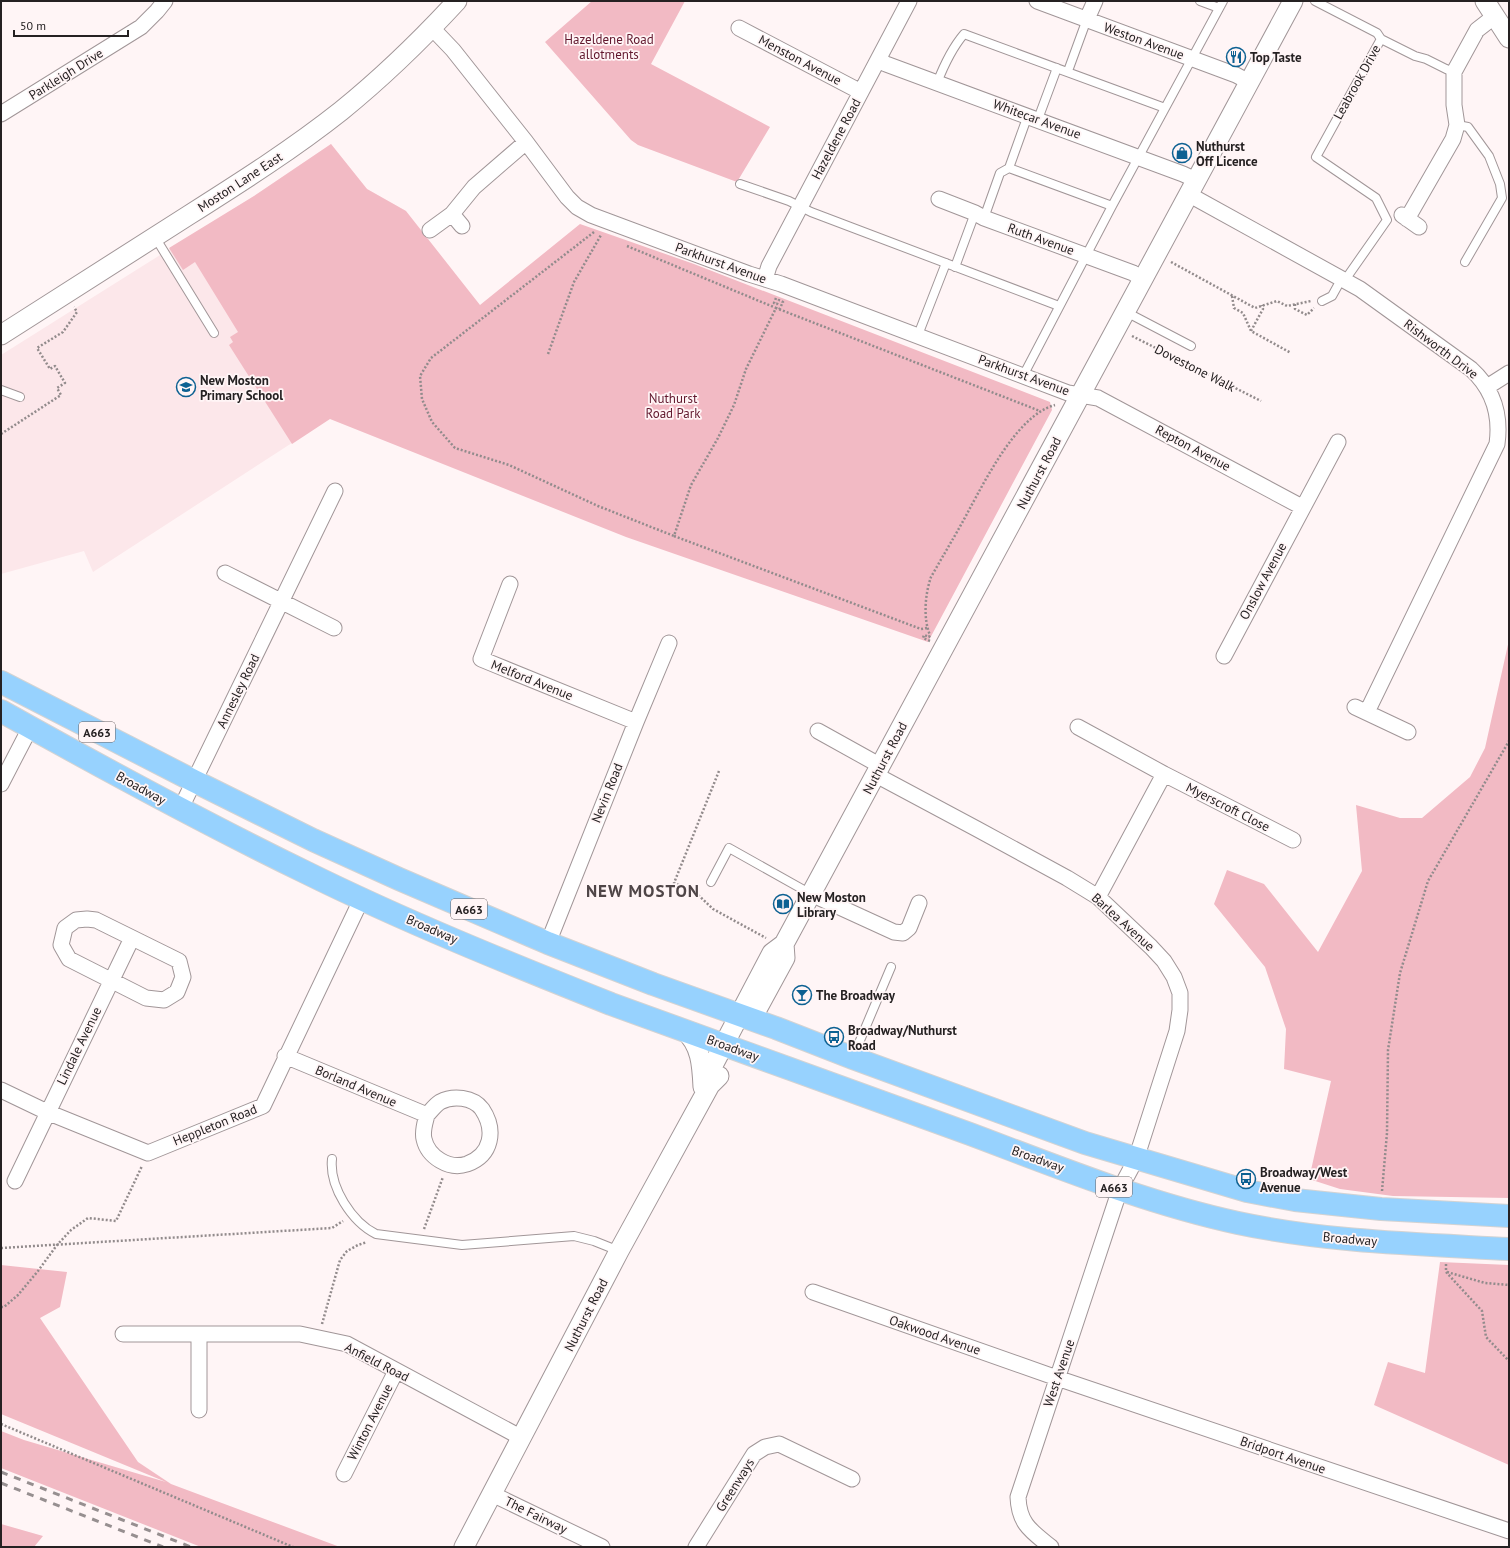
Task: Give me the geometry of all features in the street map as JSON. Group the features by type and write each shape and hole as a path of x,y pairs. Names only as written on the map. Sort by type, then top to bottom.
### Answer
{"highway":[{"name":"A663","path":"1,682 194,781 314,840 392,876 548,943 852,1058 1092,1145 1247,1191 1295,1200 1381,1209 1509,1216"},
{"name":"Broadway","path":"1,711 180,810 305,873 542,976 611,1004 1120,1189 1180,1209 1239,1223 1293,1233 1340,1239 1509,1249"}],"street":[{"name":"Parkleigh Drive","path":"1,114 141,27 154,16 165,1"},
{"name":"Moston Lane East","path":"1,335 302,141 391,68 457,1"},
{"name":"Hazeldene Road","path":"765,278 769,266 910,1"},
{"name":"Weston Avenue","path":"1037,1 1236,75 1249,82"},
{"path":"1087,19 1095,1"},
{"name":"Nuthurst Road","path":"464,1547 619,1251 706,1093 722,1073 730,1047 745,1017 772,953 784,944 879,771 1293,1"},
{"path":"1409,220 1453,139 1457,125 1454,105 1454,72 1490,9 1509,38"},
{"name":"Parkhurst Avenue","path":"432,28 453,50 526,142 567,197 577,207 591,215 918,335 1068,393 1081,395"},
{"name":"Menston Avenue","path":"739,28 861,92"},
{"name":"Whitecar Avenue","path":"878,60 1186,175 1192,187"},
{"path":"430,230 457,220 474,187 526,142"},
{"name":"Rishworth Drive","path":"1192,187 1360,289 1471,369 1481,378 1494,399 1497,416 1497,444 1361,710 1408,732"},
{"name":"Ruth Avenue","path":"939,199 1133,273 1143,279"},
{"path":"1487,387 1509,373"},
{"name":"Repton Avenue","path":"1081,395 1098,398 1302,507"},
{"name":"Onslow Avenue","path":"1224,656 1302,507 1338,442"},
{"name":"Annesley Road","path":"180,810 335,491"},
{"path":"225,573 334,628"},
{"name":"Melford Avenue","path":"510,584 481,659 636,722"},
{"name":"Nevin Road","path":"548,943 669,643"},
{"name":"Myerscroft Close","path":"1078,727 1164,774 1293,840"},
{"path":"1,784 30,728"},
{"name":"Barlea Avenue","path":"818,731 879,771 977,829 1067,878 1098,897 1164,961 1174,977 1180,993 1180,1010 1177,1031 1136,1159 1120,1189"},
{"path":"1098,897 1164,774"},
{"path":"811,894 894,932 903,933 909,928 919,903"},
{"name":"Heppleton Road","path":"148,1153 263,1106 285,1056 362,898"},
{"path":"76,920 96,920 132,938 179,961 183,977 177,992 164,1000 146,998 69,959 61,945 64,928 76,920"},
{"name":"Lindale Avenue","path":"15,1181 132,938"},
{"path":"684,1030 692,1039 699,1052 706,1093"},
{"name":"Borland Avenue","path":"285,1056 427,1115"},
{"path":"1,1090 47,1112 148,1153"},
{"path":"453,1098 468,1099 480,1107 488,1118 491,1129 488,1146 480,1156 466,1164 448,1164 434,1156 428,1150 424,1140 424,1127 427,1115 440,1102 453,1098"},
{"name":"West Avenue","path":"1051,1547 1028,1527 1021,1517 1018,1497 1120,1189"},
{"name":"Oakwood Avenue","path":"813,1292 1057,1378"},
{"name":"Anfield Road","path":"123,1334 300,1334 347,1344 522,1438"},
{"path":"199,1334 199,1410"},
{"name":"Winton Avenue","path":"344,1474 396,1371"},
{"name":"Bridport Avenue","path":"1057,1378 1509,1531"},
{"name":"Greenways","path":"696,1547 754,1454 765,1447 779,1444 852,1479"},
{"name":"The Fairway","path":"492,1494 602,1547"}],"lane":[{"path":"1023,376 1112,206 1221,5 1200,1"},
{"path":"1315,1 1377,33 1381,39"},
{"path":"1068,71 1087,19"},
{"path":"937,82 944,64 964,34 1166,108"},
{"name":"Leabrook Drive","path":"1344,279 1386,220 1376,198 1316,157 1381,39 1415,56 1426,59 1454,72"},
{"path":"955,267 1000,173 1009,168 1057,68"},
{"path":"1457,125 1468,127 1488,156 1500,184 1502,198 1464,262"},
{"path":"1009,168 1112,206"},
{"path":"740,184 789,201 800,207 1059,306"},
{"path":"155,237 214,333"},
{"path":"918,335 946,263"},
{"path":"1322,301 1332,296 1344,279"},
{"name":"Dovestone Walk","path":"1126,312 1191,346"},
{"path":"1,390 20,397"},
{"path":"711,882 729,848 811,894"},
{"path":"852,1058 891,967"},
{"path":"332,1159 332,1173 343,1201 352,1215 366,1229 376,1234 462,1244 574,1236 594,1241 619,1251"}],"path":[{"path":"608,238 594,232 431,358 420,376 422,399 432,422 455,448 509,465 598,506 674,536 920,629 927,628"},
{"path":"548,354 574,282 601,235"},
{"path":"623,244 780,310 1040,411"},
{"path":"1169,261 1255,308 1277,301 1287,306 1322,301"},
{"path":"778,294 774,303 777,304 779,300 783,302 780,310"},
{"path":"1232,295 1234,308 1243,314 1251,331 1291,353"},
{"path":"1295,304 1295,309 1307,315"},
{"path":"1251,331 1263,309 1262,305"},
{"path":"1,434 61,395 57,388 65,383 55,366 50,369 37,348 63,332 77,312 74,307"},
{"path":"674,536 691,485 718,438 734,405 746,370 776,308"},
{"name":"Dovestone Walk","path":"1129,334 1261,401"},
{"path":"932,642 923,638 924,635 929,637 930,635 927,628 926,602 927,589 931,577 979,492 1015,434 1040,411 1055,405"},
{"path":"1381,1209 1387,1133 1388,1050 1400,973 1428,882 1509,741"},
{"path":"1,1307 4,1307 18,1295 57,1244 71,1230 88,1218 116,1221 148,1153"},
{"path":"420,1240 448,1164"},
{"path":"1,1248 332,1228 352,1215"},
{"path":"318,1338 340,1260 347,1251 358,1245 371,1241 376,1234"},
{"path":"1445,1246 1446,1272 1482,1311 1486,1337 1509,1361"},
{"path":"1446,1272 1485,1283 1509,1285"},
{"path":"1,1424 293,1547"}],"shaded area":[{"name":"New Moston Primary School","path":"331,144 367,189 406,211 329,419 93,572 84,551 1,574 1,355 254,196"}],"green space":[{"name":"Hazeldene Road allotments","path":"592,1 685,1 651,64 770,127 737,182 638,145 631,140 545,42"},
{"name":"Nuthurst Road Park","path":"331,144 367,189 406,211 480,305 580,224 694,264 1050,402 1052,410 928,642 626,537 330,419 292,444 229,345 233,342 230,337 238,332 195,262 183,270 169,248 254,196"},
{"path":"1509,640 1509,1198 1393,1196 1340,1189 1309,1179 1331,1081 1284,1069 1286,1029 1265,967 1214,904 1227,870 1264,884 1318,952 1362,871 1356,805 1400,818 1422,818 1470,777 1485,748"},
{"path":"1440,1262 1509,1265 1509,1465 1374,1405 1388,1362 1425,1373"},
{"path":"1,1265 67,1272 60,1307 40,1318 138,1462 171,1484 340,1547 201,1547 1,1468 1,1431 24,1440 166,1482 1,1414"},
{"path":"1,1524 43,1536 34,1547 1,1547"}],"railway":[{"path":"1,1472 191,1547"},
{"path":"1,1483 163,1547"}],"place":[{"name":"Top Taste","path":"1236,57"},
{"name":"Nuthurst Off Licence","path":"1182,153"},
{"name":"New Moston Primary School","path":"186,387"},
{"name":"New Moston Library","path":"783,904"},
{"name":"The Broadway","path":"802,995"},
{"name":"Broadway/Nuthurst Road","path":"834,1037"},
{"name":"Broadway/West Avenue","path":"1246,1179"}],"district":[{"name":"NEW MOSTON","path":"643,891"}]}
